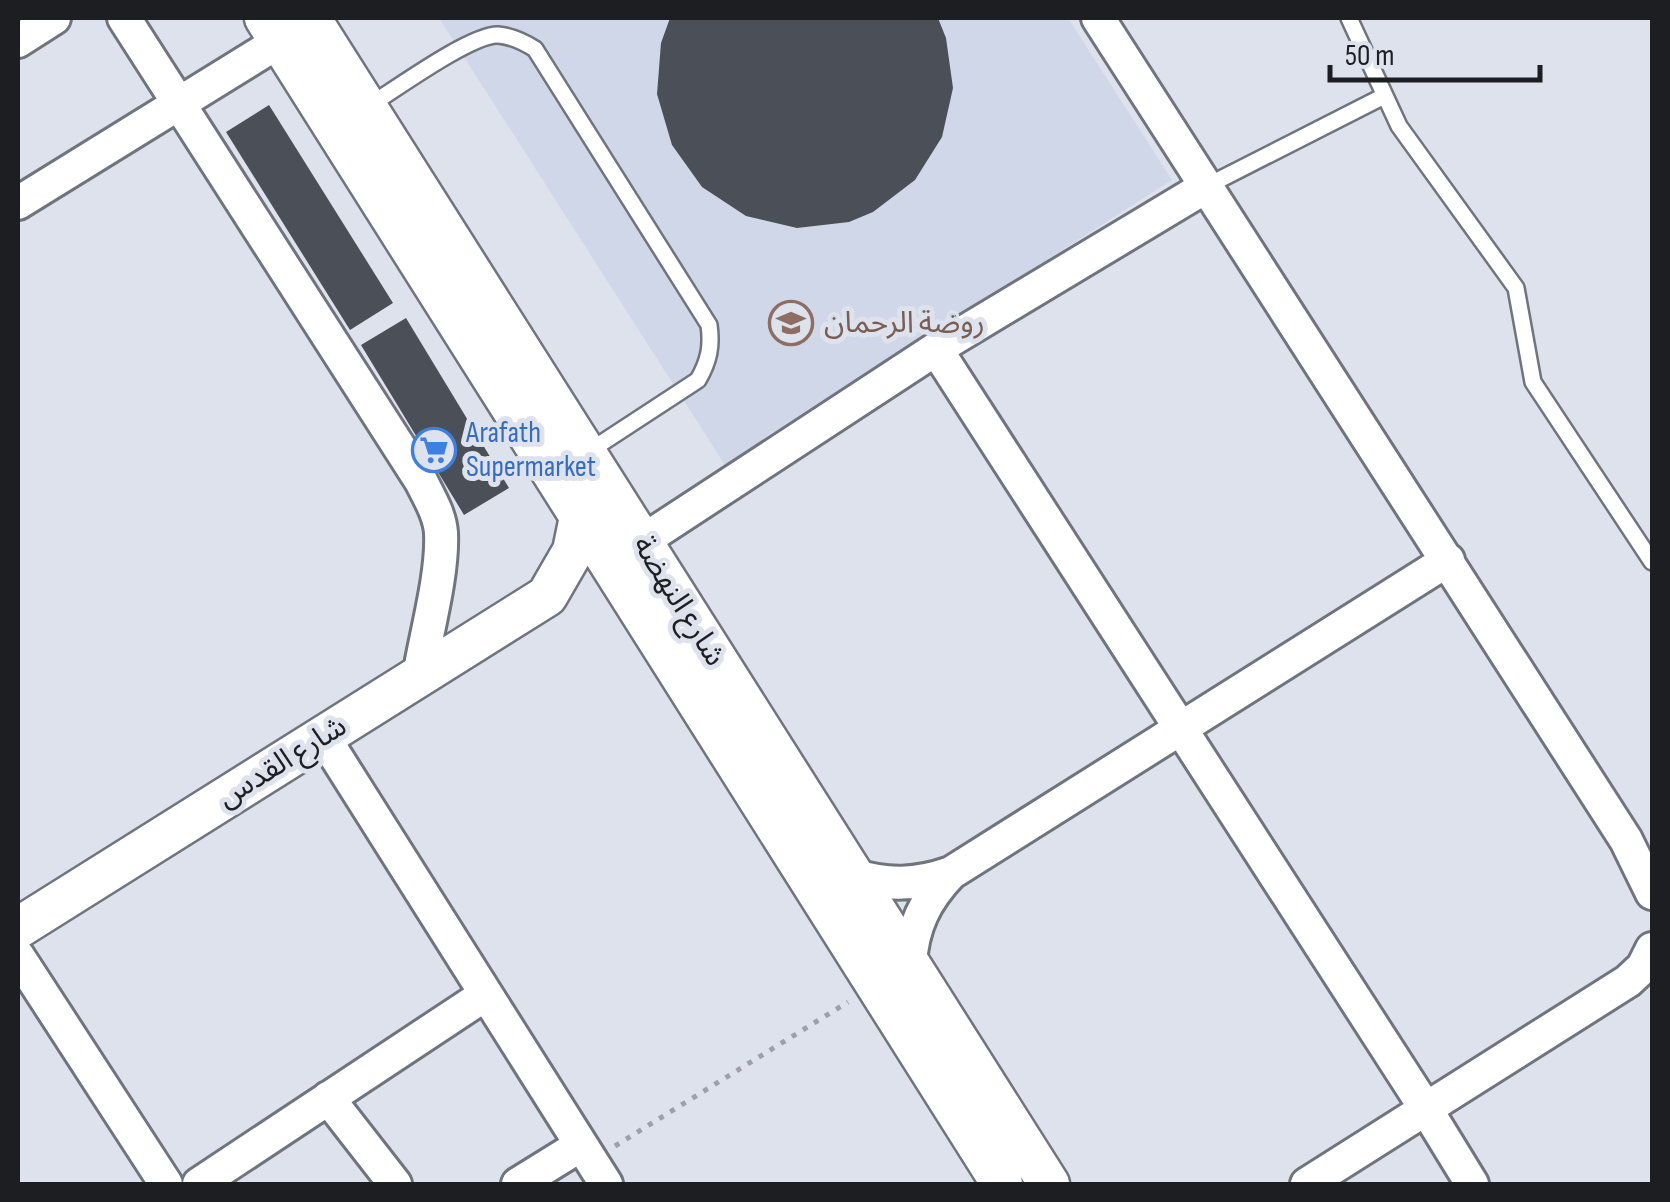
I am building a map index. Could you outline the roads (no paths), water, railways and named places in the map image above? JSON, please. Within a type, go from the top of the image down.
[{"type":"street","points":[[18,41],[54,18]]},
{"type":"street","points":[[124,18],[434,506],[442,530],[418,676]]},
{"type":"street","points":[[1098,18],[1626,840],[1652,893]]},
{"type":"street","points":[[18,203],[180,104],[296,23]]},
{"type":"street","name":"شارع النهضة","points":[[296,23],[367,107],[1049,1184]]},
{"type":"street","name":"شارع النهضة","points":[[296,23],[580,518],[1002,1184]]},
{"type":"street","points":[[641,542],[936,349],[1207,186]]},
{"type":"street","points":[[936,349],[1472,1184]]},
{"type":"street","points":[[547,596],[566,567],[580,518]]},
{"type":"street","points":[[853,876],[892,884],[932,880],[951,873],[1448,560]]},
{"type":"street","points":[[547,596],[590,591],[633,601]]},
{"type":"street","name":"شارع القدس","points":[[18,928],[547,596]]},
{"type":"street","points":[[323,736],[593,1163],[518,1184]]},
{"type":"street","points":[[910,964],[917,924],[936,888],[951,873]]},
{"type":"street","points":[[1307,1184],[1628,981],[1644,967],[1652,949]]},
{"type":"street","points":[[18,956],[166,1184]]},
{"type":"street","points":[[199,1184],[486,994]]},
{"type":"street","points":[[328,1098],[395,1184]]},
{"type":"lane","points":[[1349,18],[1399,126],[1516,288],[1533,382],[1652,562]]},
{"type":"lane","points":[[367,107],[476,42],[496,35],[521,40],[535,49],[668,260],[708,324],[708,361],[698,380],[585,453]]},
{"type":"lane","points":[[1207,186],[1384,96]]},
{"type":"place","name":"روضة الرحمان","points":[[791,323]]},
{"type":"place","name":"Arafath Supermarket","points":[[434,450]]}]
